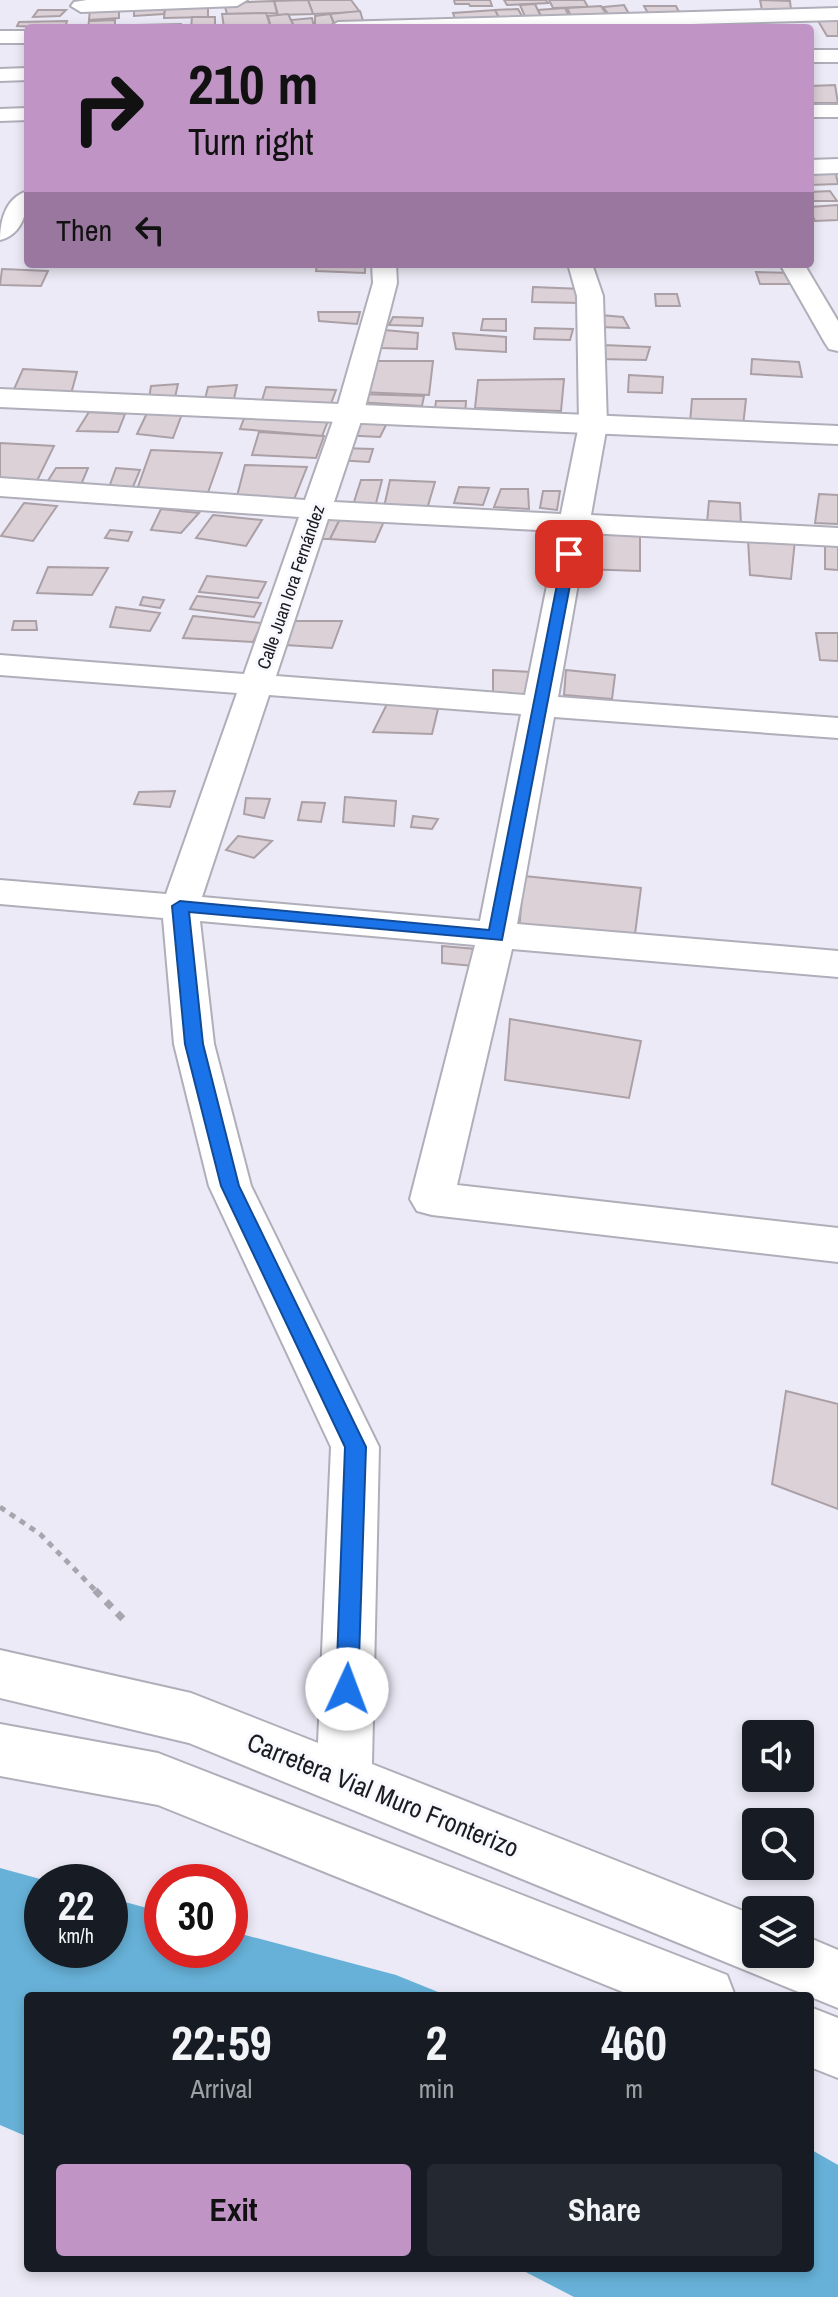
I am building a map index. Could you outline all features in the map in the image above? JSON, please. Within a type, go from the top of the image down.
[{"type":"main road","points":[[0,398],[838,435]]},
{"type":"street","points":[[75,24],[82,3],[218,5],[237,0]]},
{"type":"street","points":[[630,0],[646,23]]},
{"type":"street","points":[[376,22],[646,23],[838,14]]},
{"type":"street","points":[[0,37],[24,37]]},
{"type":"street","points":[[814,56],[838,56]]},
{"type":"street","points":[[0,75],[24,74]]},
{"type":"street","points":[[814,111],[838,111]]},
{"type":"street","points":[[0,115],[24,114]]},
{"type":"street","points":[[814,167],[838,166]]},
{"type":"street","points":[[5,245],[24,206]]},
{"type":"street","name":"Calle Juan lora Fernández","points":[[180,906],[349,415],[385,283],[384,268]]},
{"type":"street","points":[[581,268],[590,296],[593,425],[496,936],[432,1199],[838,1245]]},
{"type":"street","points":[[794,268],[838,343]]},
{"type":"street","points":[[0,487],[317,510],[838,537]]},
{"type":"street","points":[[0,665],[838,728]]},
{"type":"street","points":[[0,892],[838,964]]},
{"type":"street","points":[[180,906],[194,1044],[230,1186],[355,1447],[344,1779]]},
{"type":"street","name":"Carretera Vial Muro Fronterizo","points":[[0,1674],[191,1718],[742,1939]]},
{"type":"street","points":[[0,1750],[158,1779],[696,1992]]},
{"type":"street","points":[[811,1968],[838,1979]]},
{"type":"street","points":[[814,2039],[838,2048]]},
{"type":"path","points":[[0,1507],[40,1534],[126,1622]]},
{"type":"water","points":[[0,1868],[24,1875],[24,1968],[128,1968],[128,1903],[144,1907],[144,1968],[248,1968],[248,1936],[396,1975],[438,1992],[24,1992],[24,2135],[0,2125]]},
{"type":"water","points":[[814,2151],[838,2165],[838,2297],[574,2297],[526,2272],[814,2272]]},
{"type":"building","points":[[308,0],[351,0],[360,12],[313,14]]},
{"type":"building","points":[[308,0],[313,14],[278,15],[274,1]]},
{"type":"building","points":[[454,0],[490,0],[492,6],[455,4]]},
{"type":"building","points":[[504,0],[546,0],[548,3],[507,5]]},
{"type":"building","points":[[549,0],[584,0],[588,7],[553,8]]},
{"type":"building","points":[[760,0],[790,1],[791,10],[762,10]]},
{"type":"building","points":[[274,1],[277,13],[227,14],[224,3]]},
{"type":"building","points":[[208,4],[208,17],[164,18],[165,6]]},
{"type":"building","points":[[535,4],[542,19],[526,19],[520,5]]},
{"type":"building","points":[[624,5],[629,14],[610,16],[603,7]]},
{"type":"building","points":[[601,6],[608,17],[572,18],[567,8]]},
{"type":"building","points":[[644,6],[676,6],[680,14],[649,15]]},
{"type":"building","points":[[134,7],[165,8],[164,14],[134,16]]},
{"type":"building","points":[[119,8],[119,18],[89,20],[90,9]]},
{"type":"building","points":[[565,8],[570,18],[542,18],[538,10]]},
{"type":"building","points":[[518,9],[523,18],[500,20],[495,10]]},
{"type":"building","points":[[38,10],[66,10],[60,16],[33,17]]},
{"type":"building","points":[[495,10],[500,20],[456,22],[453,13]]},
{"type":"building","points":[[360,11],[364,24],[334,24],[330,14]]},
{"type":"building","points":[[266,13],[270,24],[223,24],[222,14]]},
{"type":"building","points":[[288,14],[293,24],[270,24],[268,16]]},
{"type":"building","points":[[330,14],[334,24],[315,24],[315,16]]},
{"type":"building","points":[[192,17],[215,17],[215,24],[191,24]]},
{"type":"building","points":[[312,18],[313,24],[293,24],[291,20]]},
{"type":"building","points":[[817,19],[838,19],[838,36],[827,36]]},
{"type":"building","points":[[115,20],[115,24],[89,24],[89,21]]},
{"type":"building","points":[[67,21],[66,24],[17,26],[19,22]]},
{"type":"building","points":[[835,85],[838,103],[814,103],[814,86]]},
{"type":"building","points":[[814,173],[836,174],[838,184],[814,185]]},
{"type":"building","points":[[830,191],[837,201],[814,201],[814,192]]},
{"type":"building","points":[[838,205],[838,220],[815,221],[814,207]]},
{"type":"building","points":[[316,268],[365,268],[365,273],[316,271]]},
{"type":"building","points":[[2,269],[48,271],[41,286],[0,285]]},
{"type":"building","points":[[756,272],[798,273],[800,284],[760,284]]},
{"type":"building","points":[[533,287],[583,289],[582,303],[532,302]]},
{"type":"building","points":[[655,294],[677,294],[680,306],[656,306]]},
{"type":"building","points":[[318,312],[360,312],[357,324],[319,321]]},
{"type":"building","points":[[600,315],[623,317],[629,328],[599,327]]},
{"type":"building","points":[[393,317],[423,318],[422,326],[389,325]]},
{"type":"building","points":[[483,319],[506,319],[506,331],[481,330]]},
{"type":"building","points":[[535,328],[573,329],[570,340],[534,339]]},
{"type":"building","points":[[384,330],[418,333],[417,349],[381,348]]},
{"type":"building","points":[[453,333],[506,337],[506,352],[456,349]]},
{"type":"building","points":[[603,345],[650,347],[646,360],[599,359]]},
{"type":"building","points":[[752,359],[799,362],[802,377],[751,374]]},
{"type":"building","points":[[371,361],[433,361],[429,395],[360,392]]},
{"type":"building","points":[[23,369],[77,372],[69,401],[10,398]]},
{"type":"building","points":[[629,375],[663,377],[662,393],[628,392]]},
{"type":"building","points":[[564,379],[561,411],[475,408],[478,380]]},
{"type":"building","points":[[178,384],[173,406],[148,405],[151,386]]},
{"type":"building","points":[[237,385],[232,408],[203,407],[208,387]]},
{"type":"building","points":[[266,387],[336,390],[329,409],[260,407]]},
{"type":"building","points":[[359,394],[424,396],[422,406],[356,402]]},
{"type":"building","points":[[692,399],[746,399],[743,426],[690,423]]},
{"type":"building","points":[[436,401],[466,401],[465,418],[434,417]]},
{"type":"building","points":[[89,412],[125,414],[118,432],[77,431]]},
{"type":"building","points":[[147,413],[182,414],[173,438],[137,434]]},
{"type":"building","points":[[246,413],[330,416],[322,436],[240,429]]},
{"type":"building","points":[[347,421],[387,423],[380,437],[342,435]]},
{"type":"building","points":[[259,432],[324,436],[316,458],[252,455]]},
{"type":"building","points":[[0,443],[54,446],[33,489],[0,488]]},
{"type":"building","points":[[341,448],[373,449],[369,462],[336,460]]},
{"type":"building","points":[[151,450],[222,453],[206,498],[135,495]]},
{"type":"building","points":[[245,465],[307,467],[293,502],[236,500]]},
{"type":"building","points":[[56,468],[88,468],[78,492],[42,490]]},
{"type":"building","points":[[116,468],[140,470],[130,494],[107,493]]},
{"type":"building","points":[[361,480],[382,480],[375,507],[353,505]]},
{"type":"building","points":[[390,480],[435,482],[427,509],[384,507]]},
{"type":"building","points":[[459,487],[489,488],[483,505],[454,503]]},
{"type":"building","points":[[501,489],[528,489],[529,509],[494,507]]},
{"type":"building","points":[[543,491],[560,491],[557,510],[540,508]]},
{"type":"building","points":[[819,494],[838,495],[838,524],[815,523]]},
{"type":"building","points":[[709,501],[740,503],[741,525],[707,523]]},
{"type":"building","points":[[24,503],[57,506],[33,541],[1,536]]},
{"type":"building","points":[[161,509],[199,513],[181,533],[151,530]]},
{"type":"building","points":[[213,515],[262,520],[246,546],[196,538]]},
{"type":"building","points":[[317,515],[341,517],[330,539],[310,539]]},
{"type":"building","points":[[341,517],[385,519],[375,542],[330,539]]},
{"type":"building","points":[[110,530],[132,532],[128,541],[105,538]]},
{"type":"building","points":[[579,534],[640,534],[640,571],[581,569]]},
{"type":"building","points":[[748,539],[795,540],[791,579],[750,575]]},
{"type":"building","points":[[825,542],[838,542],[838,570],[825,569]]},
{"type":"building","points":[[48,567],[108,568],[92,595],[37,593]]},
{"type":"building","points":[[207,576],[266,582],[258,598],[199,592]]},
{"type":"building","points":[[197,596],[261,603],[254,617],[190,609]]},
{"type":"building","points":[[143,597],[164,600],[160,608],[140,605]]},
{"type":"building","points":[[116,607],[160,613],[150,631],[110,627]]},
{"type":"building","points":[[193,616],[262,623],[253,642],[183,638]]},
{"type":"building","points":[[14,621],[36,621],[37,630],[12,630]]},
{"type":"building","points":[[278,621],[342,621],[332,648],[270,644]]},
{"type":"building","points":[[816,633],[838,633],[838,661],[820,660]]},
{"type":"building","points":[[493,670],[532,672],[528,696],[493,694]]},
{"type":"building","points":[[566,670],[615,675],[612,699],[564,695]]},
{"type":"building","points":[[388,702],[438,709],[432,734],[373,732]]},
{"type":"building","points":[[175,791],[170,807],[134,804],[139,792]]},
{"type":"building","points":[[345,797],[396,801],[394,826],[343,822]]},
{"type":"building","points":[[246,798],[270,799],[264,818],[244,814]]},
{"type":"building","points":[[302,802],[325,803],[321,822],[298,820]]},
{"type":"building","points":[[413,816],[438,819],[432,829],[411,827]]},
{"type":"building","points":[[238,836],[272,841],[254,858],[226,850]]},
{"type":"building","points":[[524,876],[641,888],[634,942],[519,930]]},
{"type":"building","points":[[442,946],[476,949],[473,966],[442,963]]},
{"type":"building","points":[[510,1019],[641,1041],[629,1098],[505,1080]]},
{"type":"building","points":[[786,1391],[838,1404],[838,1509],[772,1484]]},
{"type":"route","points":[[347,1689],[355,1447],[230,1186],[194,1044],[180,906],[496,936],[569,554]]}]
